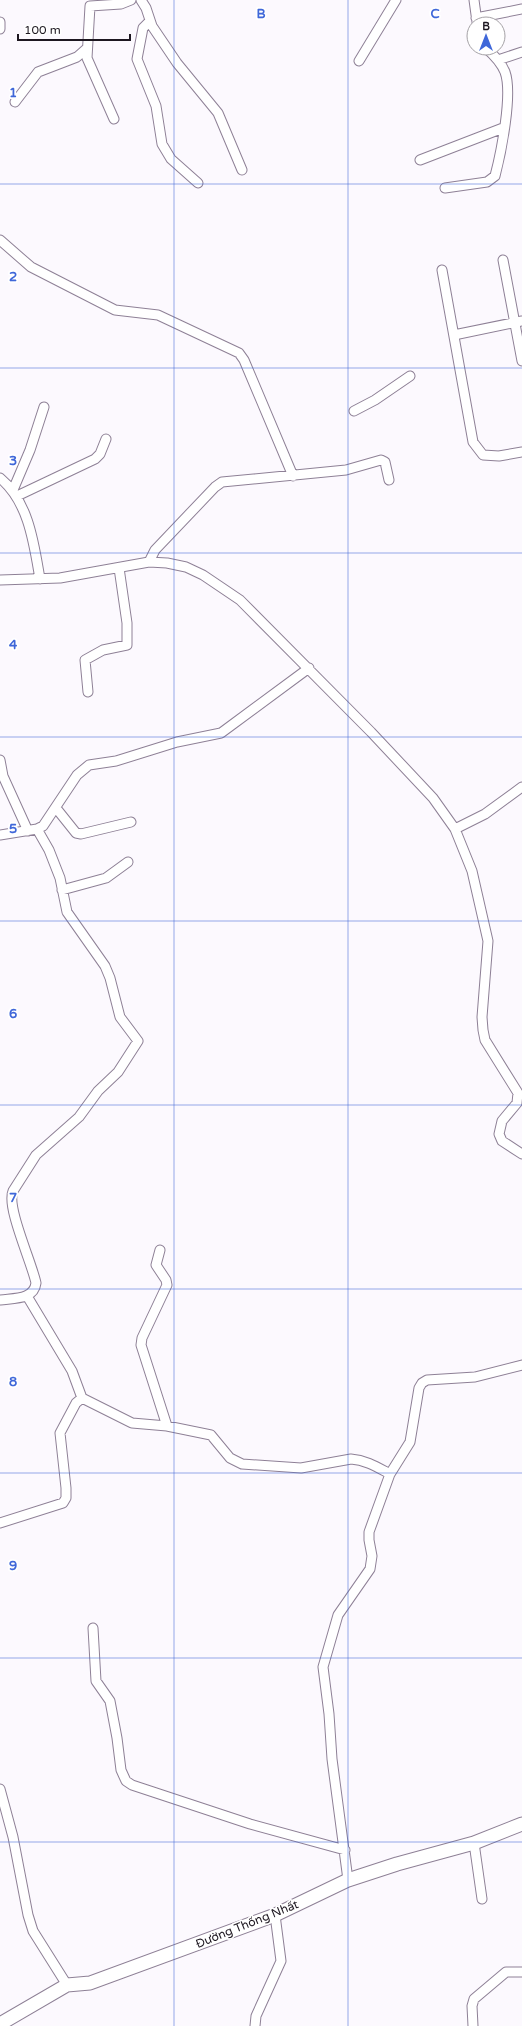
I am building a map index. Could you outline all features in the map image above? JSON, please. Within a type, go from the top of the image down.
[{"type":"street","points":[[114,119],[88,65],[86,48],[90,6],[121,4],[131,0]]},
{"type":"street","points":[[141,0],[146,8],[150,21],[177,64],[218,112],[242,170]]},
{"type":"street","points":[[359,61],[396,0]]},
{"type":"street","points":[[474,0],[476,16]]},
{"type":"street","points":[[495,16],[522,9]]},
{"type":"street","points":[[150,21],[143,28],[137,59],[156,106],[162,144],[171,159],[198,182]]},
{"type":"street","points":[[0,22],[0,29]]},
{"type":"street","points":[[15,102],[38,72],[77,57],[86,48]]},
{"type":"street","points":[[498,60],[522,52]]},
{"type":"street","points":[[445,188],[487,182],[492,180],[496,172],[508,97],[508,83],[505,71],[494,56]]},
{"type":"street","points":[[420,160],[503,128]]},
{"type":"street","points":[[0,240],[36,270],[115,310],[158,315],[239,353],[244,360],[293,476]]},
{"type":"street","points":[[503,260],[518,322],[522,360]]},
{"type":"street","points":[[442,270],[473,442],[483,455],[498,456],[522,452]]},
{"type":"street","points":[[454,335],[518,322]]},
{"type":"street","points":[[354,412],[375,400],[410,376]]},
{"type":"street","points":[[15,493],[44,406]]},
{"type":"street","points":[[15,493],[95,459],[100,454],[106,439]]},
{"type":"street","points":[[149,562],[154,550],[215,487],[222,482],[346,470],[381,460],[387,465],[389,480]]},
{"type":"street","points":[[0,478],[15,493],[31,532],[40,579]]},
{"type":"street","points":[[0,580],[60,578],[149,562],[167,563],[186,567],[223,587],[240,600],[309,668],[433,798],[455,829],[472,871],[488,941],[482,1017],[483,1030],[486,1040],[518,1093],[517,1104],[502,1121],[499,1134],[502,1141],[522,1154]]},
{"type":"street","points":[[88,692],[86,660],[109,648],[127,645],[127,623],[119,568]]},
{"type":"street","points":[[0,835],[32,830],[48,821],[77,775],[89,765],[116,761],[177,742],[221,733],[309,668]]},
{"type":"street","points":[[0,760],[3,776],[32,830],[49,850],[60,878],[67,912],[105,966],[110,978],[120,1017],[138,1041],[118,1072],[98,1090],[79,1117],[36,1155],[12,1194],[16,1221],[36,1283],[33,1292],[27,1296],[0,1300]]},
{"type":"street","points":[[455,829],[485,814],[522,787]]},
{"type":"street","points":[[56,808],[76,833],[81,834],[131,822]]},
{"type":"street","points":[[62,890],[106,878],[128,862]]},
{"type":"street","points":[[160,1250],[156,1265],[166,1280],[166,1285],[142,1338],[141,1345],[167,1426]]},
{"type":"street","points":[[27,1296],[72,1371],[82,1398],[132,1423],[167,1426],[211,1435],[230,1458],[242,1464],[301,1468],[351,1459],[367,1462],[390,1474]]},
{"type":"street","points":[[348,1880],[332,1759],[329,1714],[323,1667],[338,1615],[372,1563],[369,1532],[390,1474],[410,1442],[419,1388],[422,1382],[427,1380],[487,1376],[522,1365]]},
{"type":"street","points":[[0,1524],[63,1503],[66,1498],[66,1488],[60,1433],[76,1403],[82,1398]]},
{"type":"street","points":[[93,1628],[96,1681],[110,1700],[121,1770],[126,1781],[132,1785],[250,1824],[345,1850]]},
{"type":"street","points":[[0,1789],[13,1838],[28,1915],[33,1931],[67,1985]]},
{"type":"street","name":"Đường Thống Nhất","points":[[0,2024],[67,1985],[90,1983],[276,1915],[348,1880],[397,1864],[474,1843],[522,1824]]},
{"type":"street","points":[[474,1843],[482,1899]]},
{"type":"street","points":[[255,2026],[256,2016],[281,1961],[276,1915]]},
{"type":"street","points":[[472,2026],[472,2006],[474,1999],[506,1972],[522,1972]]}]
